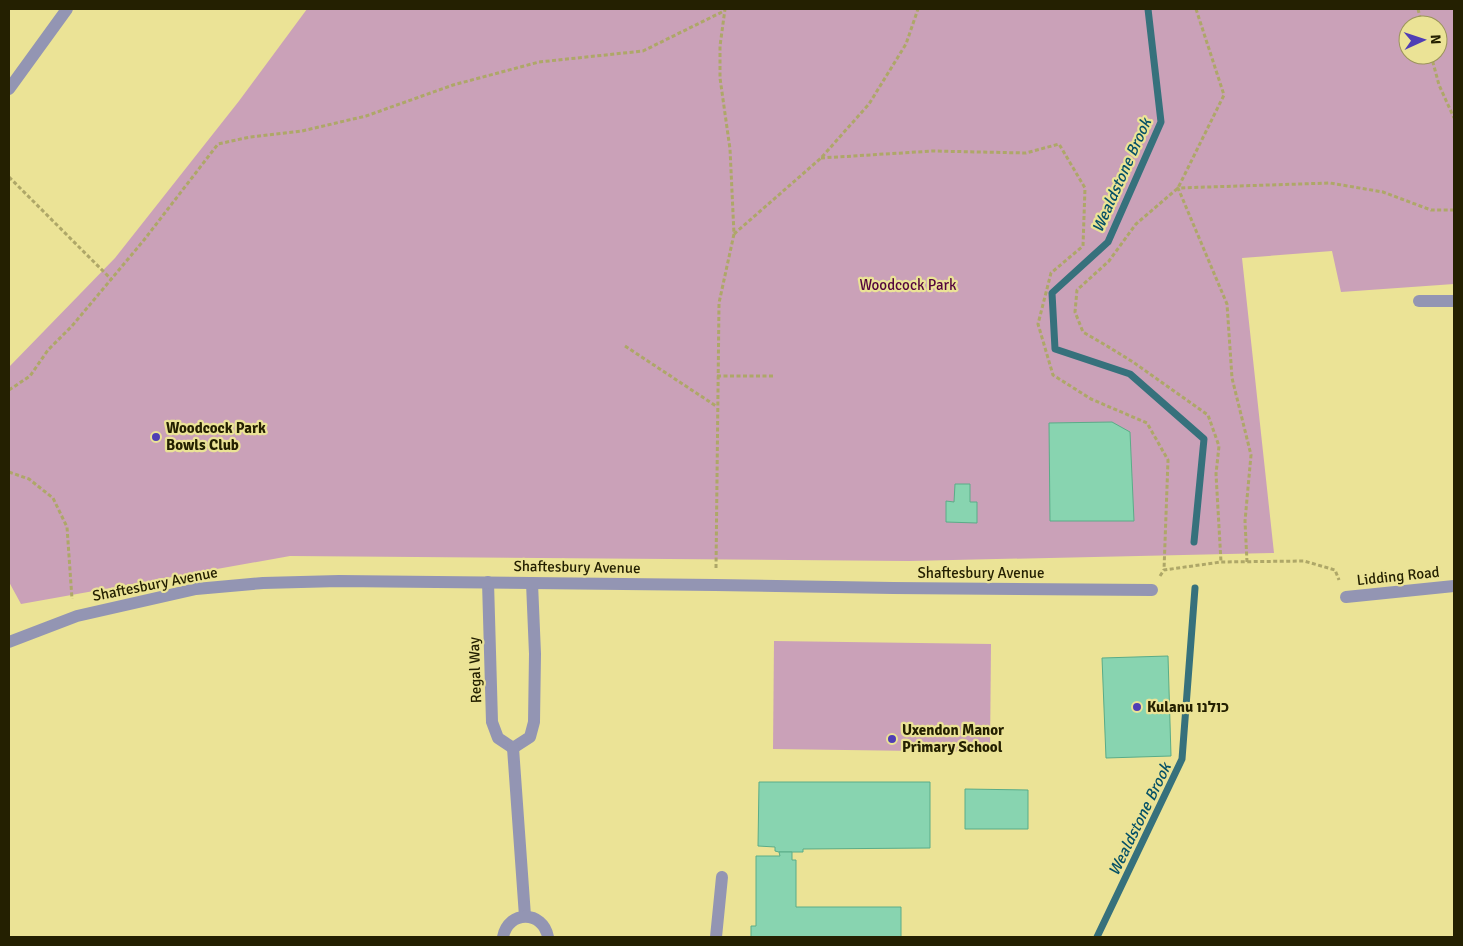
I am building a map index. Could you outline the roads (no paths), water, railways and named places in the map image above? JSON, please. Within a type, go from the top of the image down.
[{"type":"street","points":[[9,89],[67,9]]},
{"type":"street","points":[[1419,301],[1454,301]]},
{"type":"street","name":"Shaftesbury Avenue","points":[[9,642],[77,616],[196,589],[263,583],[339,581],[488,582],[1152,590]]},
{"type":"street","name":"Regal Way","points":[[488,582],[492,722],[498,738],[513,748]]},
{"type":"street","points":[[525,916],[513,748],[530,737],[534,722],[535,654],[532,583]]},
{"type":"street","name":"Lidding Road","points":[[1346,597],[1454,586]]},
{"type":"street","points":[[716,937],[722,877]]},
{"type":"street","points":[[503,937],[511,921],[525,916],[535,918],[541,923],[545,927],[548,937]]},
{"type":"waterway","name":"Wealdstone Brook","points":[[1148,9],[1161,122],[1108,242],[1052,293],[1055,349],[1130,374],[1204,439],[1194,542]]},
{"type":"waterway","name":"Wealdstone Brook","points":[[1097,937],[1182,759],[1195,588]]},
{"type":"place","name":"Woodcock Park Bowls Club","points":[[156,437]]},
{"type":"place","name":"Kulanu כולנו","points":[[1137,707]]},
{"type":"place","name":"Uxendon Manor Primary School","points":[[892,739]]},
{"type":"park label","name":"Woodcock Park","points":[[908,285]]}]
